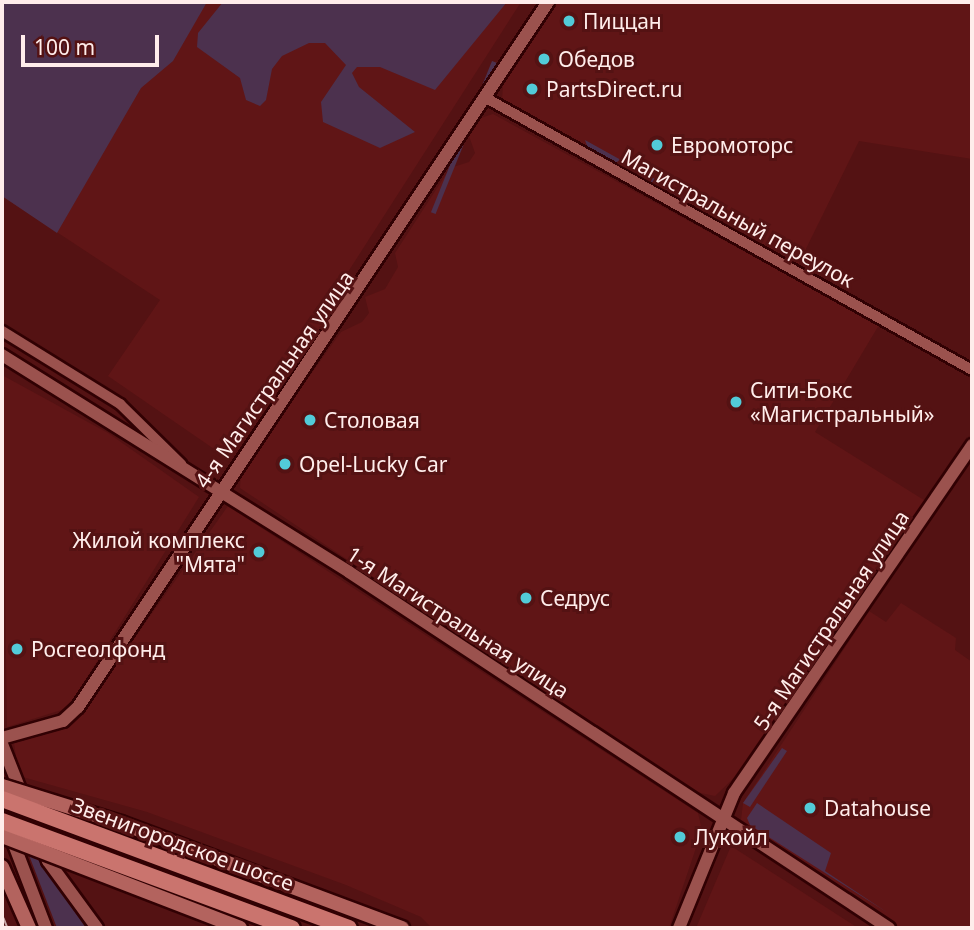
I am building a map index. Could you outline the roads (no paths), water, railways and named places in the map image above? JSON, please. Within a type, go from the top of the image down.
[{"type":"main road","points":[[2,786],[121,823],[395,926]]},
{"type":"main road","name":"Звенигородское шоссе","points":[[2,799],[349,928]]},
{"type":"main road","name":"Звенигородское шоссе","points":[[2,821],[292,928]]},
{"type":"main road","points":[[2,836],[240,928]]},
{"type":"main road","points":[[2,867],[29,928]]},
{"type":"street","name":"4-я Магистральная улица","points":[[2,738],[73,713],[548,2]]},
{"type":"street","name":"Магистральный переулок","points":[[486,98],[972,370]]},
{"type":"street","points":[[2,331],[120,404],[188,472]]},
{"type":"street","name":"1-я Магистральная улица","points":[[2,355],[219,492],[889,928]]},
{"type":"street","name":"5-я Магистральная улица","points":[[679,928],[722,817],[972,445]]},
{"type":"street","points":[[2,744],[48,861],[97,928]]},
{"type":"street","points":[[2,813],[46,928]]},
{"type":"railway","points":[[2,918],[6,928]]},
{"type":"place","name":"Пиццан","points":[[569,21]]},
{"type":"place","name":"Обедов","points":[[544,59]]},
{"type":"place","name":"PartsDirect.ru","points":[[532,89]]},
{"type":"place","name":"Евромоторс","points":[[657,145]]},
{"type":"place","name":"Сити-Бокс «Магистральный»","points":[[736,402]]},
{"type":"place","name":"Столовая","points":[[310,420]]},
{"type":"place","name":"Opel-Lucky Car","points":[[285,464]]},
{"type":"place","name":"Жилой комплекс \"Мята\"","points":[[259,552]]},
{"type":"place","name":"Седрус","points":[[526,598]]},
{"type":"place","name":"Росгеолфонд","points":[[17,649]]},
{"type":"place","name":"Datahouse","points":[[810,808]]},
{"type":"place","name":"Лукойл","points":[[680,837]]}]
